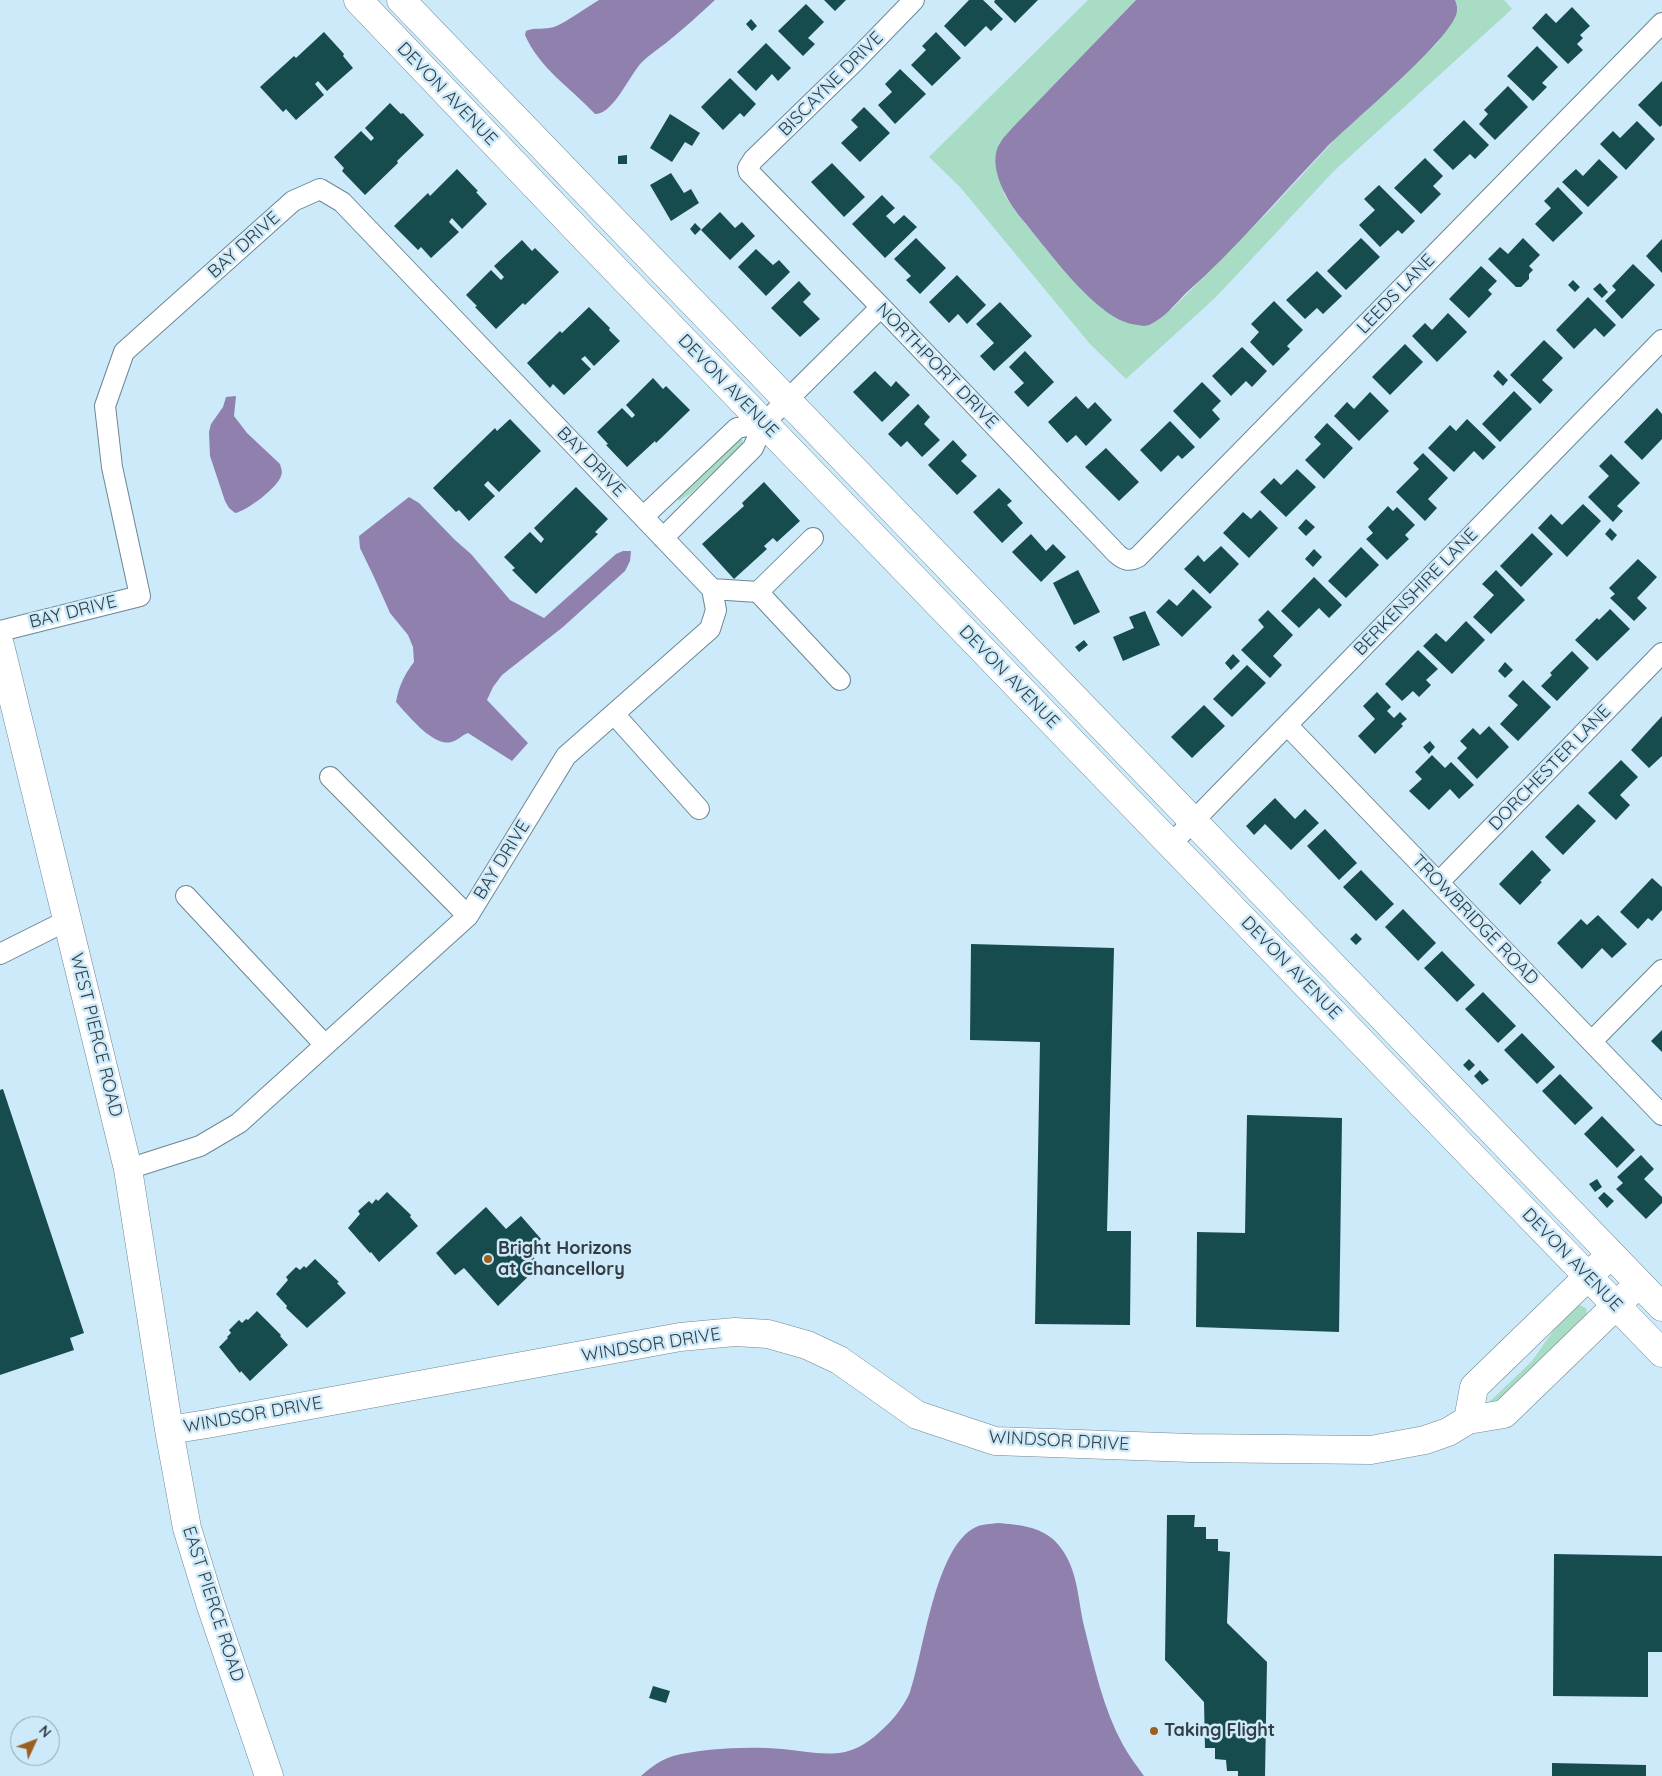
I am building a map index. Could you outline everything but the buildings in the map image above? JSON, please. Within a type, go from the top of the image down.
[{"type":"main road","name":"DEVON AVENUE","points":[[358,0],[1662,1353]]},
{"type":"main road","name":"DEVON AVENUE","points":[[401,0],[1662,1307]]},
{"type":"main road","name":"WEST PIERCE ROAD","points":[[0,645],[128,1169],[169,1430]]},
{"type":"main road","points":[[1468,1420],[1474,1387],[1611,1254]]},
{"type":"main road","name":"WINDSOR DRIVE","points":[[169,1430],[481,1375],[680,1336],[735,1332],[768,1334],[807,1345],[839,1360],[917,1415],[995,1441],[1208,1448],[1371,1450],[1425,1440],[1448,1432],[1468,1420],[1504,1414],[1639,1283]]},
{"type":"main road","name":"EAST PIERCE ROAD","points":[[169,1430],[187,1528],[210,1603],[269,1776]]},
{"type":"street","name":"BISCAYNE DRIVE","points":[[748,168],[753,160],[856,61],[914,0]]},
{"type":"street","name":"LEEDS LANE","points":[[1128,560],[1138,557],[1662,23]]},
{"type":"street","name":"NORTHPORT DRIVE","points":[[748,168],[754,177],[1117,554],[1128,560]]},
{"type":"street","name":"BAY DRIVE","points":[[0,630],[140,596],[112,467],[105,406],[124,352],[293,201],[320,190],[342,202],[712,589],[716,610],[710,629],[566,756],[468,916],[239,1123],[200,1146],[128,1169]]},
{"type":"street","points":[[663,538],[753,448],[764,423],[881,307]]},
{"type":"street","name":"BERKENSHIRE LANE","points":[[1170,844],[1662,340]]},
{"type":"street","points":[[643,517],[737,428],[764,423]]},
{"type":"street","points":[[758,592],[813,538]]},
{"type":"street","points":[[712,589],[758,592],[840,680]]},
{"type":"street","name":"DORCHESTER LANE","points":[[1439,882],[1662,653]]},
{"type":"street","points":[[614,714],[699,809]]},
{"type":"street","name":"TROWBRIDGE ROAD","points":[[1287,725],[1662,1115]]},
{"type":"street","name":"BAY DRIVE","points":[[330,777],[468,916]]},
{"type":"street","points":[[186,896],[325,1045]]},
{"type":"street","points":[[0,954],[68,920]]},
{"type":"street","points":[[1592,1041],[1662,970]]},
{"type":"green space","points":[[1088,0],[1136,0],[1015,125],[999,144],[1004,194],[1015,211],[1042,243],[1171,310],[1268,212],[1339,135],[1438,42],[1458,10],[1455,0],[1504,0],[1512,9],[1334,171],[1216,297],[1126,379],[1090,344],[960,187],[929,157]]},
{"type":"green space","points":[[739,438],[743,440],[742,445],[690,494],[679,501],[678,499],[687,487]]},
{"type":"green space","points":[[1579,1305],[1586,1308],[1587,1314],[1585,1317],[1490,1409],[1486,1405],[1532,1361],[1560,1321]]},
{"type":"shaded area","points":[[599,0],[715,0],[645,59],[615,101],[602,113],[595,114],[538,58],[525,35],[526,31],[529,30],[551,28],[559,25]]},
{"type":"shaded area","points":[[1136,0],[1455,0],[1457,8],[1452,23],[1420,60],[1325,149],[1240,241],[1160,319],[1143,326],[1123,321],[1106,312],[1074,282],[1010,202],[1000,182],[995,162],[996,152],[1005,136]]},
{"type":"shaded area","points":[[236,396],[234,416],[247,433],[280,464],[282,473],[279,481],[268,492],[247,508],[235,513],[225,501],[210,456],[209,432],[211,424],[223,407],[226,397]]},
{"type":"shaded area","points":[[409,497],[419,503],[471,554],[510,600],[544,618],[616,554],[623,551],[631,551],[630,561],[625,571],[563,627],[502,675],[493,687],[487,700],[528,743],[512,761],[468,733],[451,742],[436,740],[413,721],[396,702],[402,681],[414,662],[413,647],[408,635],[390,613],[360,548],[359,536]]},
{"type":"shaded area","points":[[998,1523],[1035,1529],[1049,1536],[1063,1550],[1076,1581],[1095,1671],[1110,1716],[1123,1745],[1144,1776],[641,1776],[656,1764],[685,1753],[727,1748],[756,1748],[837,1753],[852,1750],[869,1740],[895,1716],[910,1692],[933,1602],[950,1555],[962,1538],[976,1527]]},
{"type":"place","name":"Bright Horizons at Chancellory","points":[[488,1259]]},
{"type":"place","name":"Taking Flight","points":[[1154,1731]]}]
